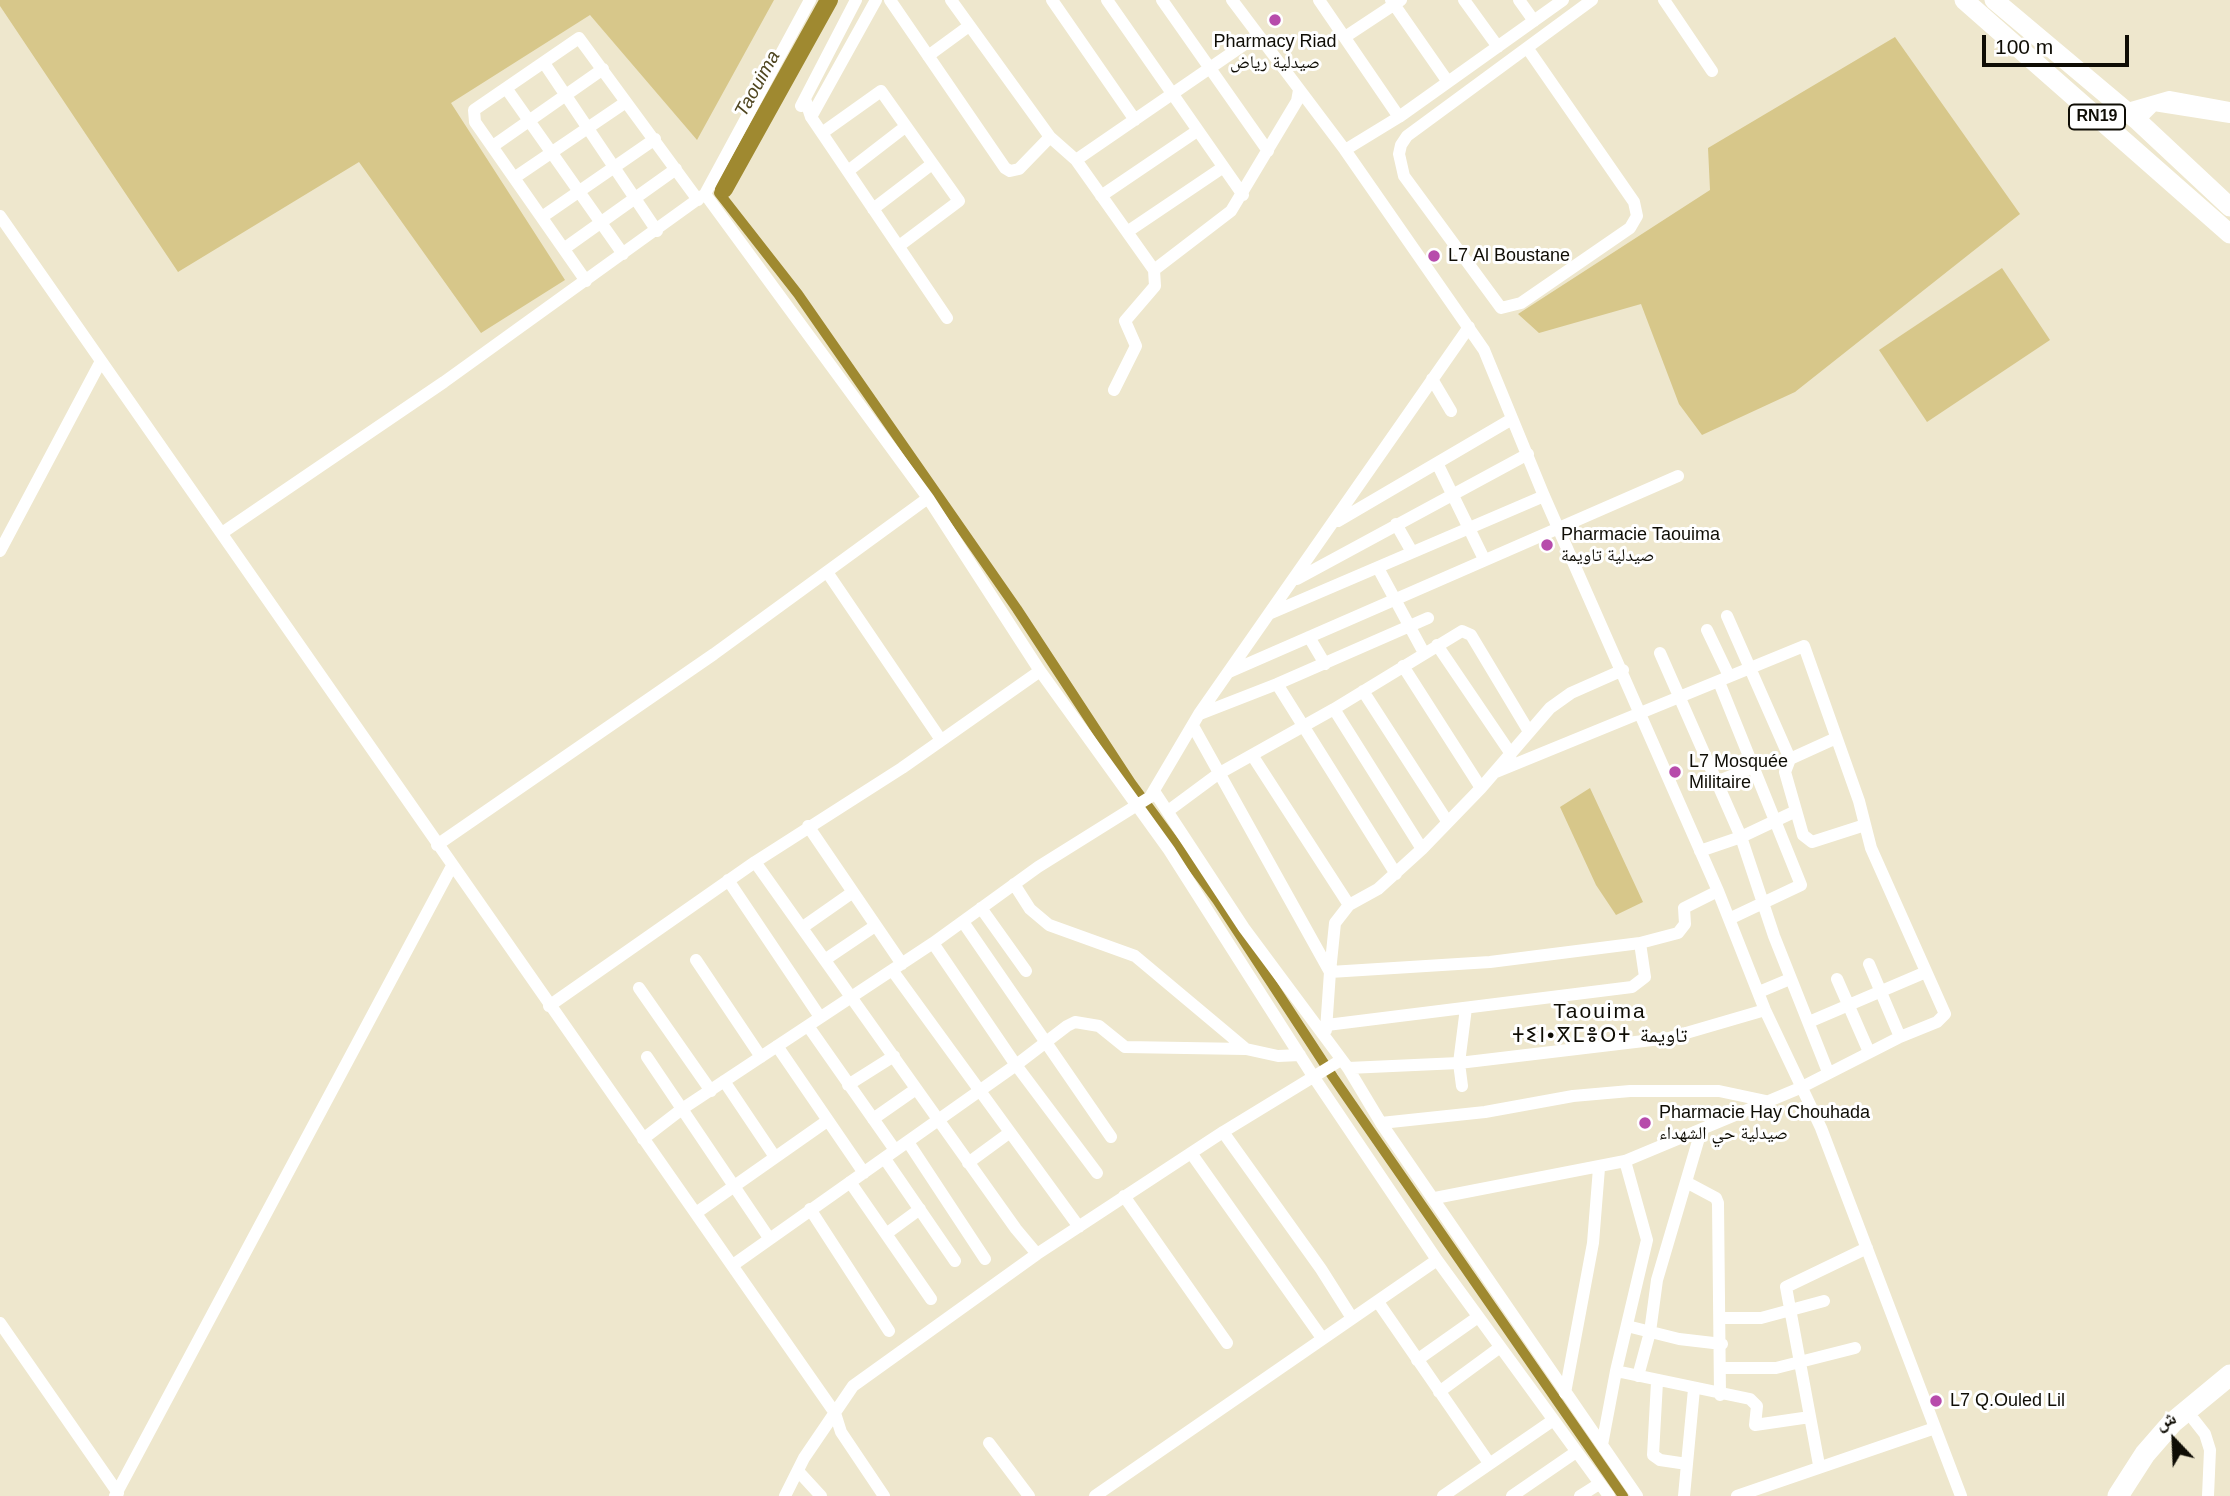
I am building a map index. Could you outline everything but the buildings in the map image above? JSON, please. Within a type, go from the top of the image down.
[{"type":"highway","points":[[2118,1496],[2145,1454],[2172,1423],[2230,1375]]},
{"type":"highway","points":[[2131,1496],[2154,1463],[2194,1420],[2230,1391]]},
{"type":"main road","name":"RN19","points":[[1964,0],[2230,233]]},
{"type":"main road","name":"RN19","points":[[1994,0],[2131,116],[2230,207]]},
{"type":"street","points":[[222,533],[586,282],[702,197],[810,0]]},
{"type":"street","points":[[856,0],[803,103],[947,318]]},
{"type":"street","points":[[811,117],[876,0]]},
{"type":"street","points":[[890,0],[1005,168],[1010,171],[1019,169],[1050,137]]},
{"type":"street","points":[[951,0],[1050,137],[1076,160],[1154,270],[1155,286],[1125,321],[1136,346],[1114,390]]},
{"type":"street","points":[[1052,0],[1135,120]]},
{"type":"street","points":[[1107,0],[1243,195]]},
{"type":"street","points":[[1162,0],[1268,151]]},
{"type":"street","points":[[1232,0],[1345,150],[1469,327],[1497,377],[1511,419],[1718,891],[1765,1010],[1821,1128],[1961,1496]]},
{"type":"street","points":[[1319,0],[1399,117]]},
{"type":"street","points":[[1464,0],[1498,47]]},
{"type":"street","points":[[1519,0],[1534,21]]},
{"type":"street","points":[[1345,150],[1399,117],[1566,0],[1584,4]]},
{"type":"street","points":[[1664,0],[1712,71]]},
{"type":"street","points":[[1345,37],[1395,2],[1448,82]]},
{"type":"street","points":[[1528,49],[1634,202],[1637,216],[1630,228],[1521,303],[1501,308],[1493,301],[1404,176],[1399,154],[1407,136],[1528,49],[1584,4]]},
{"type":"street","points":[[928,56],[969,26]]},
{"type":"street","points":[[1076,160],[1258,35]]},
{"type":"street","points":[[586,282],[473,115],[474,110],[579,37],[676,169],[702,197],[928,498],[1040,671],[1169,849],[1300,1055]]},
{"type":"street","points":[[544,63],[657,231]]},
{"type":"street","points":[[493,146],[603,69]]},
{"type":"street","points":[[506,88],[623,254]]},
{"type":"street","points":[[1154,270],[1220,222],[1243,195],[1300,90]]},
{"type":"street","points":[[822,133],[881,91],[959,201],[899,246]]},
{"type":"street","points":[[2131,116],[2169,97],[2230,108]]},
{"type":"street","points":[[514,178],[626,102]]},
{"type":"street","points":[[2131,116],[2154,105],[2230,117]]},
{"type":"street","points":[[848,171],[905,127]]},
{"type":"street","points":[[1101,196],[1197,131]]},
{"type":"street","points":[[542,216],[655,139]]},
{"type":"street","points":[[873,209],[932,164]]},
{"type":"street","points":[[1128,232],[1222,168]]},
{"type":"street","points":[[565,248],[633,197],[676,169]]},
{"type":"street","points":[[0,216],[549,1006],[733,1265],[835,1413],[841,1432],[884,1496]]},
{"type":"street","points":[[643,1139],[682,1109],[1152,794],[1228,672],[1335,523],[1469,327]]},
{"type":"street","points":[[0,551],[101,361]]},
{"type":"street","points":[[1432,379],[1451,411]]},
{"type":"street","points":[[1335,523],[1511,419]]},
{"type":"street","points":[[1293,581],[1453,492],[1528,454]]},
{"type":"street","points":[[1437,463],[1485,559]]},
{"type":"street","points":[[1228,672],[1678,476]]},
{"type":"street","points":[[1270,614],[1544,496]]},
{"type":"street","points":[[437,845],[827,572],[928,498]]},
{"type":"street","points":[[1396,524],[1412,552]]},
{"type":"street","points":[[1378,568],[1424,653]]},
{"type":"street","points":[[827,572],[941,740]]},
{"type":"street","points":[[1727,616],[1790,759]]},
{"type":"street","points":[[1196,720],[1428,618]]},
{"type":"street","points":[[1707,630],[1754,767],[1801,886],[1729,919]]},
{"type":"street","points":[[1168,811],[1219,774],[1334,709],[1462,631],[1469,632],[1528,730]]},
{"type":"street","points":[[1309,637],[1325,664]]},
{"type":"street","points":[[1437,645],[1511,754]]},
{"type":"street","points":[[1435,1198],[1526,1178],[1599,1168],[1625,1161],[1800,1088],[1900,1037],[1937,1022],[1945,1014],[1871,848],[1804,646],[1496,772]]},
{"type":"street","points":[[1660,653],[1741,837],[1790,979],[1828,1072]]},
{"type":"street","points":[[1403,666],[1481,788]]},
{"type":"street","points":[[1609,1496],[1437,1260],[1332,1068],[1326,1031],[1335,923],[1349,905],[1396,874],[1422,849],[1496,772],[1528,730],[1550,708],[1571,693],[1623,670]]},
{"type":"street","points":[[549,1006],[728,880],[808,826],[902,768],[1040,671]]},
{"type":"street","points":[[1277,684],[1396,874]]},
{"type":"street","points":[[1363,691],[1447,821]]},
{"type":"street","points":[[1334,709],[1422,849]]},
{"type":"street","points":[[1196,720],[1219,774],[1330,972]]},
{"type":"street","points":[[1834,739],[1790,759],[1785,772],[1803,835],[1812,842],[1865,825]]},
{"type":"street","points":[[1252,755],[1349,905]]},
{"type":"street","points":[[1718,781],[1754,767]]},
{"type":"street","points":[[1152,794],[1168,811],[1244,928],[1326,1031]]},
{"type":"street","points":[[1700,851],[1741,837],[1797,811]]},
{"type":"street","points":[[808,826],[875,926],[897,967],[978,1090],[1079,1227]]},
{"type":"street","points":[[755,862],[968,1163],[1037,1254]]},
{"type":"street","points":[[0,1323],[116,1495],[452,866]]},
{"type":"street","points":[[728,880],[820,1017]]},
{"type":"street","points":[[1014,884],[1030,909],[1049,925],[1135,956],[1246,1049]]},
{"type":"street","points":[[1330,972],[1490,962],[1640,943],[1678,933],[1685,924],[1684,908],[1718,891]]},
{"type":"street","points":[[803,927],[853,892]]},
{"type":"street","points":[[981,908],[1026,971]]},
{"type":"street","points":[[963,922],[1111,1137]]},
{"type":"street","points":[[826,960],[875,926]]},
{"type":"street","points":[[933,943],[1016,1065],[1097,1173]]},
{"type":"street","points":[[1326,1031],[1466,1008],[1632,987],[1645,977],[1640,943]]},
{"type":"street","points":[[696,960],[761,1057]]},
{"type":"street","points":[[1869,964],[1900,1037]]},
{"type":"street","points":[[1809,1022],[1926,972]]},
{"type":"street","points":[[1759,992],[1790,979]]},
{"type":"street","points":[[1838,979],[1869,1052]]},
{"type":"street","points":[[639,988],[711,1091]]},
{"type":"street","points":[[1462,1086],[1459,1063],[1466,1008]]},
{"type":"street","points":[[733,1265],[1075,1022],[1099,1026],[1125,1047],[1246,1049],[1279,1056],[1300,1055],[1332,1068],[1459,1063],[1669,1038],[1765,1010]]},
{"type":"street","points":[[808,1026],[873,1119],[920,1209],[955,1261]]},
{"type":"street","points":[[777,1046],[864,1173]]},
{"type":"street","points":[[848,1085],[894,1056]]},
{"type":"street","points":[[648,1057],[769,1238]]},
{"type":"street","points":[[1332,1068],[1381,1123],[1435,1198],[1637,1496]]},
{"type":"street","points":[[785,1496],[853,1386],[1037,1254],[1124,1196],[1223,1132],[1332,1068]]},
{"type":"street","points":[[724,1081],[775,1157]]},
{"type":"street","points":[[873,1119],[916,1089]]},
{"type":"street","points":[[1381,1123],[1485,1112],[1573,1096],[1630,1091],[1719,1091],[1766,1101]]},
{"type":"street","points":[[696,1213],[827,1121]]},
{"type":"street","points":[[1638,1376],[1650,1332],[1652,1306],[1701,1131]]},
{"type":"street","points":[[1223,1132],[1321,1269],[1352,1318]]},
{"type":"street","points":[[968,1163],[1009,1133]]},
{"type":"street","points":[[908,1142],[985,1259]]},
{"type":"street","points":[[1191,1153],[1322,1338]]},
{"type":"street","points":[[1602,1446],[1616,1371],[1647,1240],[1625,1161]]},
{"type":"street","points":[[1565,1393],[1593,1243],[1599,1168]]},
{"type":"street","points":[[850,1182],[931,1299]]},
{"type":"street","points":[[1686,1182],[1716,1198],[1718,1203],[1722,1344],[1720,1395]]},
{"type":"street","points":[[1124,1196],[1227,1343]]},
{"type":"street","points":[[810,1209],[889,1331]]},
{"type":"street","points":[[886,1234],[920,1209]]},
{"type":"street","points":[[1819,1465],[1789,1312],[1787,1284],[1867,1248]]},
{"type":"street","points":[[1095,1496],[1437,1260]]},
{"type":"street","points":[[1633,1299],[1652,1306]]},
{"type":"street","points":[[1721,1318],[1761,1318],[1824,1301]]},
{"type":"street","points":[[1378,1302],[1489,1463]]},
{"type":"street","points":[[1417,1360],[1478,1317]]},
{"type":"street","points":[[1627,1326],[1679,1339],[1722,1344]]},
{"type":"street","points":[[1439,1392],[1499,1348]]},
{"type":"street","points":[[1721,1368],[1759,1370],[1801,1363],[1855,1348]]},
{"type":"street","points":[[1616,1371],[1657,1382],[1755,1401],[1755,1425],[1810,1417]]},
{"type":"street","points":[[1657,1382],[1653,1455],[1660,1460],[1687,1464]]},
{"type":"street","points":[[1684,1496],[1694,1389]]},
{"type":"street","points":[[2194,1420],[2205,1434],[2210,1450],[2207,1496]]},
{"type":"street","points":[[1443,1496],[1552,1421]]},
{"type":"street","points":[[1737,1496],[1819,1465],[1936,1428]]},
{"type":"street","points":[[989,1443],[1029,1496]]},
{"type":"street","points":[[1512,1496],[1576,1452]]},
{"type":"street","points":[[798,1471],[821,1496]]},
{"type":"street","points":[[1580,1496],[1599,1484]]},
{"type":"shaded area","points":[[0,0],[774,0],[697,140],[590,15],[451,103],[565,280],[481,333],[359,162],[178,272],[0,6]]},
{"type":"shaded area","points":[[1895,37],[2020,214],[1795,392],[1702,435],[1679,404],[1641,304],[1539,333],[1518,314],[1710,190],[1708,148]]},
{"type":"shaded area","points":[[2002,268],[2050,340],[1927,422],[1879,350]]},
{"type":"shaded area","points":[[1590,788],[1643,902],[1616,915],[1596,885],[1560,807]]},
{"type":"waterway","name":"Taouima","points":[[724,189],[829,0]]},
{"type":"waterway","points":[[724,189],[719,193],[798,294],[1017,609],[1131,783],[1217,900],[1333,1077],[1623,1496]]},
{"type":"place","name":"Pharmacy Riad صيدلية رياض","points":[[1275,20]]},
{"type":"place","name":"L7 Al Boustane","points":[[1434,256]]},
{"type":"place","name":"Pharmacie Taouima صيدلية تاويمة","points":[[1547,545]]},
{"type":"place","name":"L7 Mosquée Militaire","points":[[1675,772]]},
{"type":"place","name":"Pharmacie Hay Chouhada صيدلية حي الشهداء","points":[[1645,1123]]},
{"type":"place","name":"L7 Q.Ouled Lil","points":[[1936,1401]]},
{"type":"district","name":"Taouima ⵜⵉⵏ•ⴳⵎⴻⵔⵜ تاويمة","points":[[1600,1024]]}]
